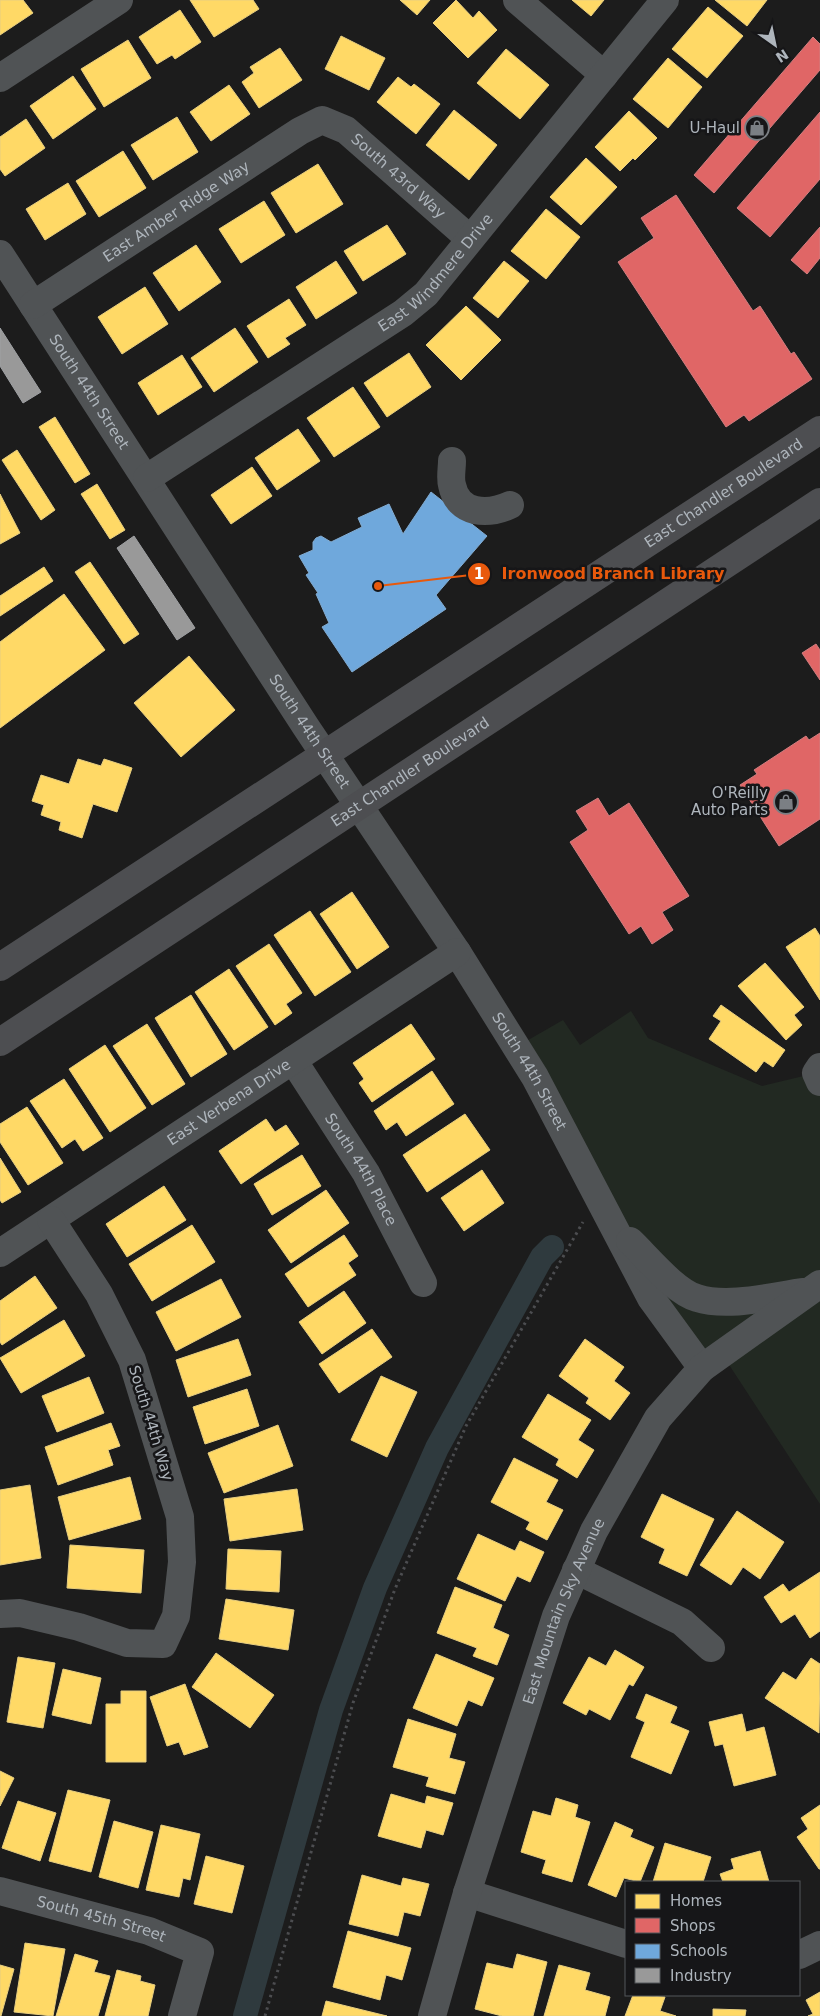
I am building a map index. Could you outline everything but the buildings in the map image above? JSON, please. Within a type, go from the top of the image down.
[{"type":"main road","name":"East Chandler Boulevard","points":[[0,967],[820,430]]},
{"type":"main road","name":"East Chandler Boulevard","points":[[0,1042],[820,502]]},
{"type":"street","points":[[0,78],[119,0]]},
{"type":"street","points":[[517,0],[604,75]]},
{"type":"street","name":"East Windmere Drive","points":[[146,478],[403,313],[426,294],[665,0]]},
{"type":"street","name":"South 43rd Way","points":[[322,120],[346,130],[470,239]]},
{"type":"street","name":"East Amber Ridge Way","points":[[33,305],[300,131],[322,120]]},
{"type":"street","name":"South 44th Street","points":[[0,254],[324,754],[457,952],[534,1077],[599,1195],[651,1298],[702,1368]]},
{"type":"street","points":[[452,461],[452,485],[458,499],[471,509],[483,513],[496,512],[510,505]]},
{"type":"street","name":"East Verbena Drive","points":[[0,1253],[457,952]]},
{"type":"street","name":"South 44th Place","points":[[293,1060],[366,1174],[423,1283]]},
{"type":"street","name":"South 44th Way","points":[[0,1614],[20,1613],[79,1627],[127,1643],[163,1644],[176,1616],[182,1562],[180,1517],[132,1360],[99,1294],[51,1220]]},
{"type":"street","points":[[613,1224],[680,1288],[696,1298],[728,1301],[815,1288]]},
{"type":"street","name":"East Mountain Sky Avenue","points":[[432,2016],[467,1893],[556,1616],[594,1531],[658,1418],[702,1368],[815,1288]]},
{"type":"street","points":[[576,1570],[682,1622],[711,1648]]},
{"type":"street","name":"South 45th Street","points":[[0,1891],[149,1932],[200,1952],[182,2016]]},
{"type":"street","points":[[467,1893],[625,1944]]},
{"type":"street","points":[[800,1955],[820,1945]]},
{"type":"path","points":[[264,2016],[353,1703],[395,1589],[466,1426],[599,1195]]},
{"type":"shaded area","points":[[631,1011],[648,1038],[762,1086],[816,1073],[820,1082],[820,1504],[722,1354],[702,1368],[516,1047],[563,1020],[580,1045]]},
{"type":"waterway","points":[[245,2016],[331,1710],[375,1588],[437,1448],[542,1257],[552,1247]]},
{"type":"place","name":"U-Haul","points":[[757,128]]},
{"type":"place","name":"Ironwood Branch Library","points":[[378,586]]},
{"type":"place","name":"O'Reilly Auto Parts","points":[[786,802]]}]
